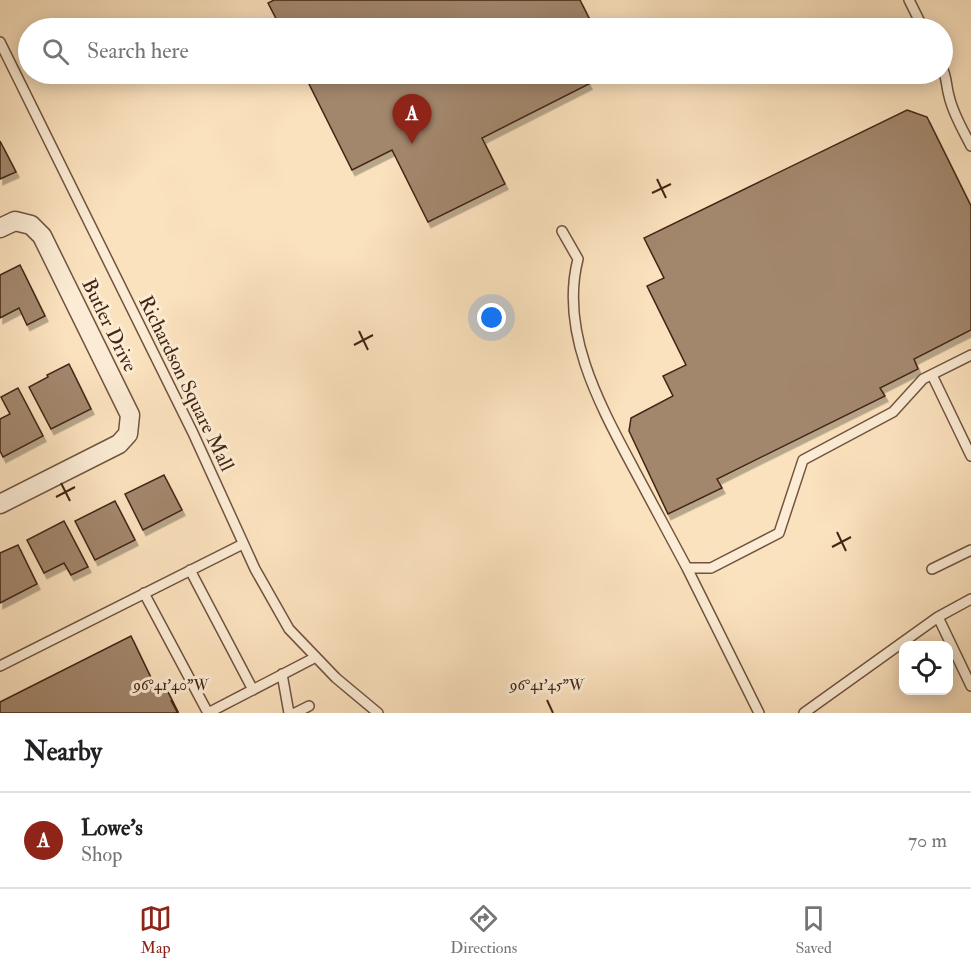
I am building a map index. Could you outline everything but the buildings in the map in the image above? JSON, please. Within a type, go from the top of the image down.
[{"type":"street","name":"Butler Drive","points":[[0,228],[15,221],[31,225],[42,236],[130,415],[128,434],[119,444],[0,504]]},
{"type":"lane","points":[[909,0],[918,18]]},
{"type":"lane","name":"Richardson Square Mall","points":[[0,42],[18,79]]},
{"type":"lane","name":"Richardson Square Mall","points":[[21,84],[193,434],[255,569],[289,629],[336,678],[378,713]]},
{"type":"lane","points":[[947,84],[948,96],[971,146]]},
{"type":"lane","points":[[562,231],[578,259],[574,276],[574,309],[581,355],[600,402],[687,568],[759,713]]},
{"type":"lane","points":[[687,568],[711,568],[779,533],[802,460],[892,412],[922,379],[971,356]]},
{"type":"lane","points":[[932,375],[971,456]]},
{"type":"lane","points":[[0,666],[243,544]]},
{"type":"lane","points":[[932,569],[971,550]]},
{"type":"lane","points":[[190,570],[253,690]]},
{"type":"lane","points":[[144,593],[208,713],[316,657]]},
{"type":"lane","points":[[804,713],[938,617],[971,599]]},
{"type":"lane","points":[[938,617],[971,686]]},
{"type":"lane","points":[[282,674],[289,713]]},
{"type":"lane","points":[[295,713],[309,706]]},
{"type":"place","name":"Lowe's","points":[[412,144]]}]
